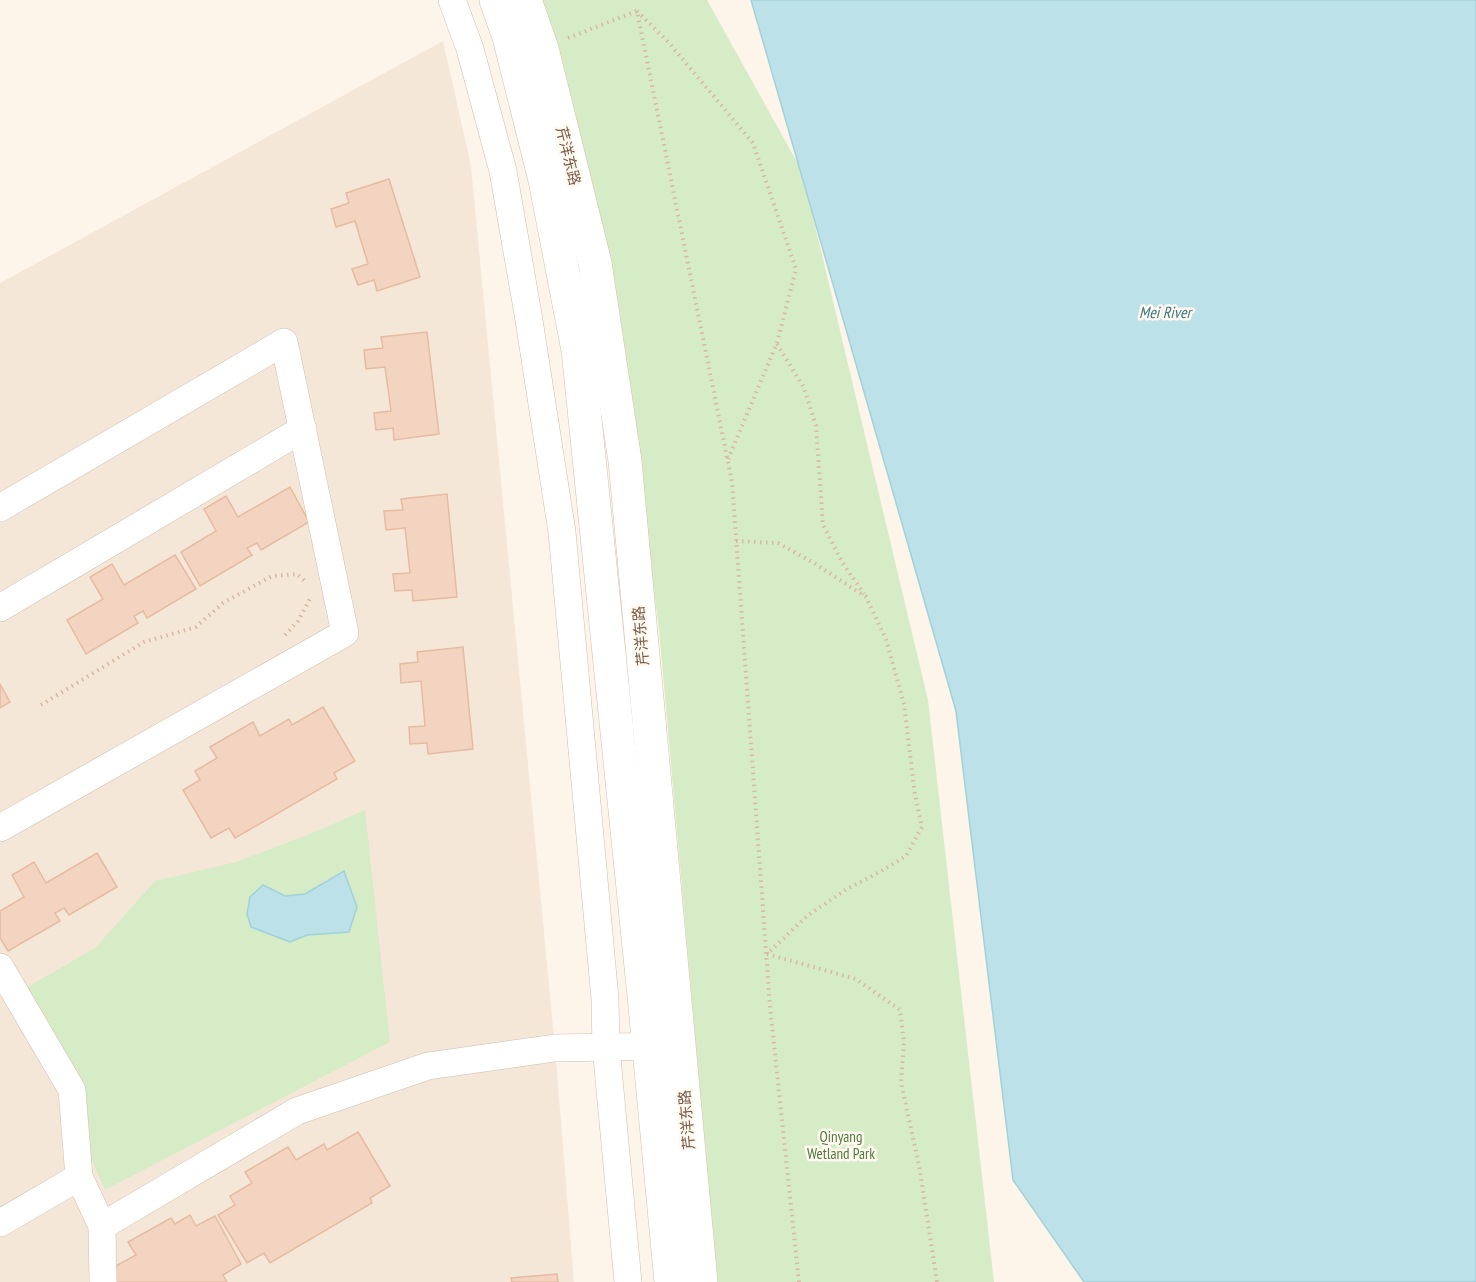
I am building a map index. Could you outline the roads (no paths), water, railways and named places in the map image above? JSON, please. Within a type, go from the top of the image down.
[{"type":"main road","name":"芹洋东路","points":[[496,0],[509,37],[545,180],[578,350],[664,1046],[701,1282]]},
{"type":"main road","name":"芹洋东路","points":[[525,0],[542,49],[594,263],[625,461],[664,1046],[672,1282]]},
{"type":"street","points":[[452,0],[470,49],[503,171],[562,532],[605,999],[606,1047],[628,1282]]},
{"type":"street","points":[[0,508],[284,342],[345,633],[0,828]]},
{"type":"street","points":[[0,608],[303,429]]},
{"type":"street","points":[[0,967],[72,1090],[79,1177],[102,1226],[103,1282]]},
{"type":"street","points":[[102,1226],[297,1110],[428,1066],[555,1048],[664,1046]]},
{"type":"street","points":[[0,1223],[79,1177]]},
{"type":"water","name":"Mei River","points":[[751,0],[1476,0],[1476,1282],[1084,1282],[1013,1180],[956,711]]},
{"type":"water","points":[[344,871],[357,907],[349,932],[307,935],[290,942],[251,927],[247,914],[250,897],[263,885],[285,896],[305,894]]},
{"type":"park label","name":"Qinyang Wetland Park","points":[[841,1146]]}]
